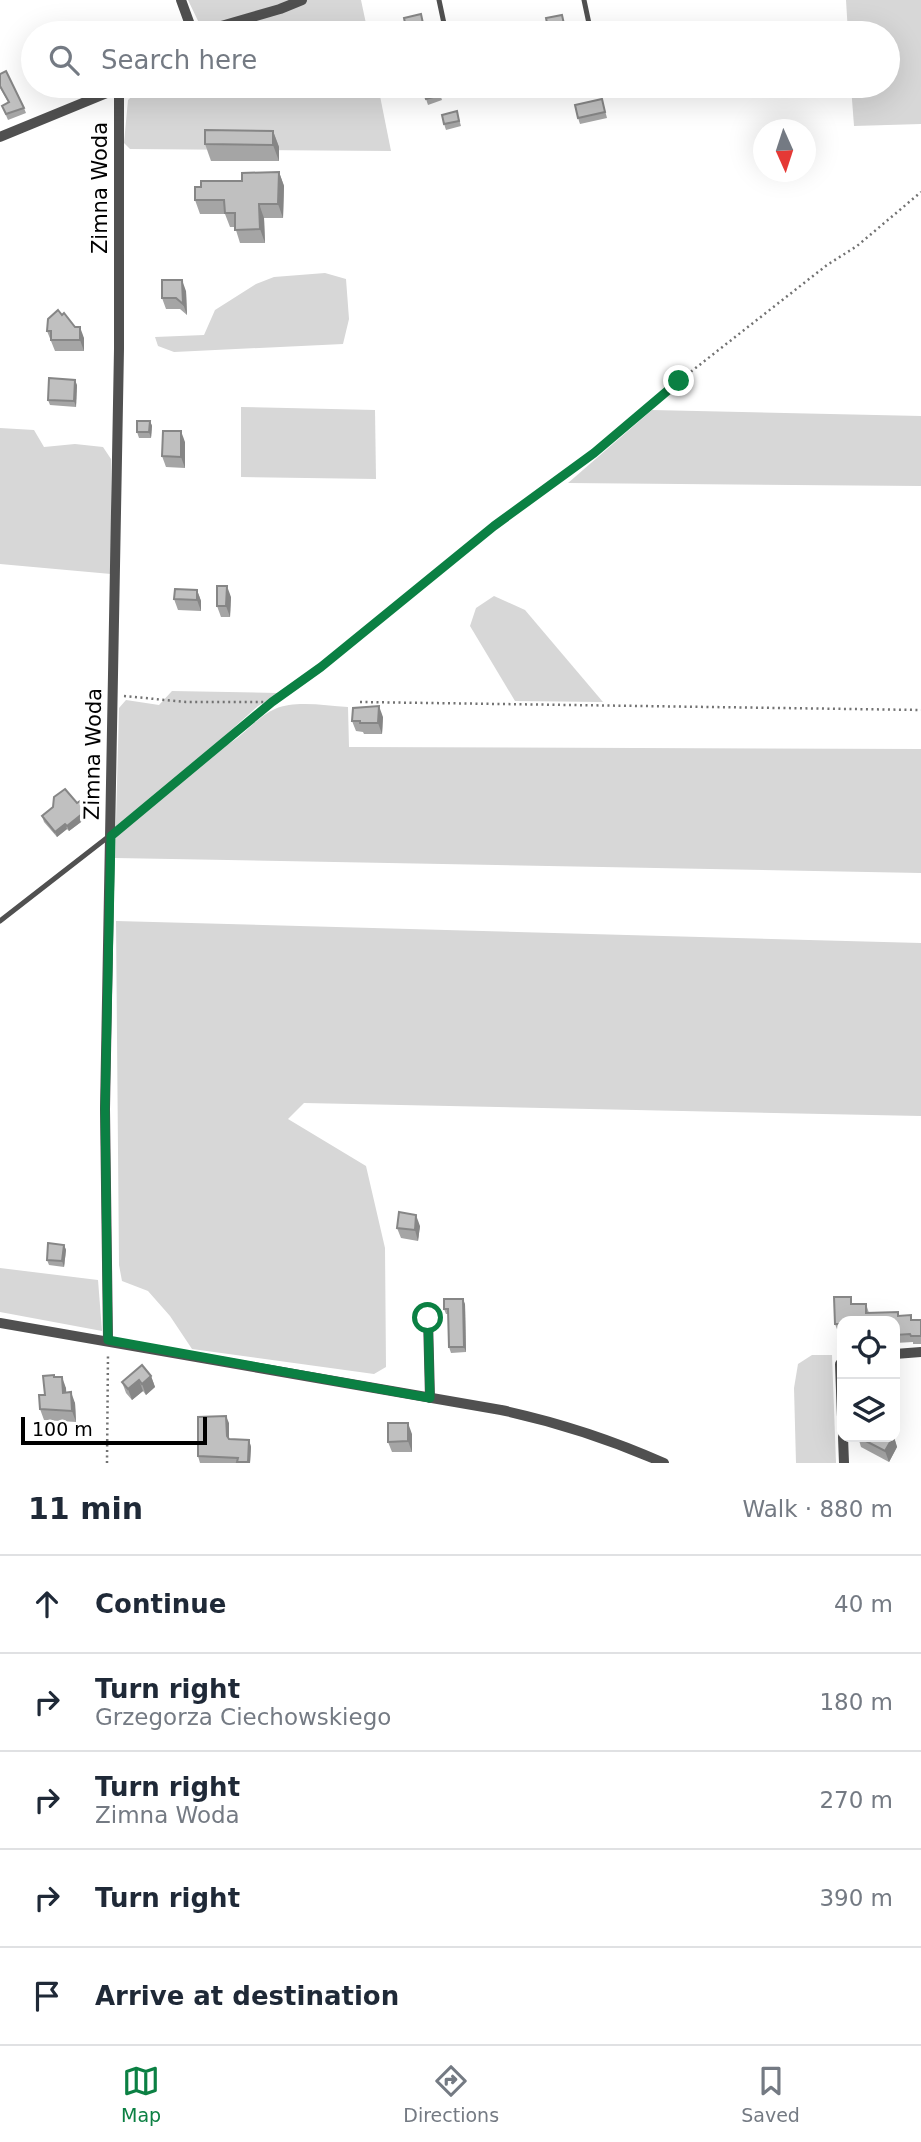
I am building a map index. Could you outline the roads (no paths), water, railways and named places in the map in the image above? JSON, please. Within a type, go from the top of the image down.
[{"type":"street","points":[[181,0],[190,21]]},
{"type":"street","points":[[238,21],[302,0]]},
{"type":"street","points":[[0,137],[94,98]]},
{"type":"street","name":"Zimna Woda","points":[[108,1340],[105,1109],[114,696],[121,98]]},
{"type":"street","points":[[428,1318],[430,1398]]},
{"type":"street","points":[[0,1323],[533,1417],[633,1449],[664,1463]]},
{"type":"street","points":[[900,1354],[921,1352]]},
{"type":"street","points":[[843,1442],[844,1463]]},
{"type":"lane","points":[[439,0],[443,21]]},
{"type":"lane","points":[[584,0],[588,21]]},
{"type":"lane","points":[[0,921],[111,836]]}]
